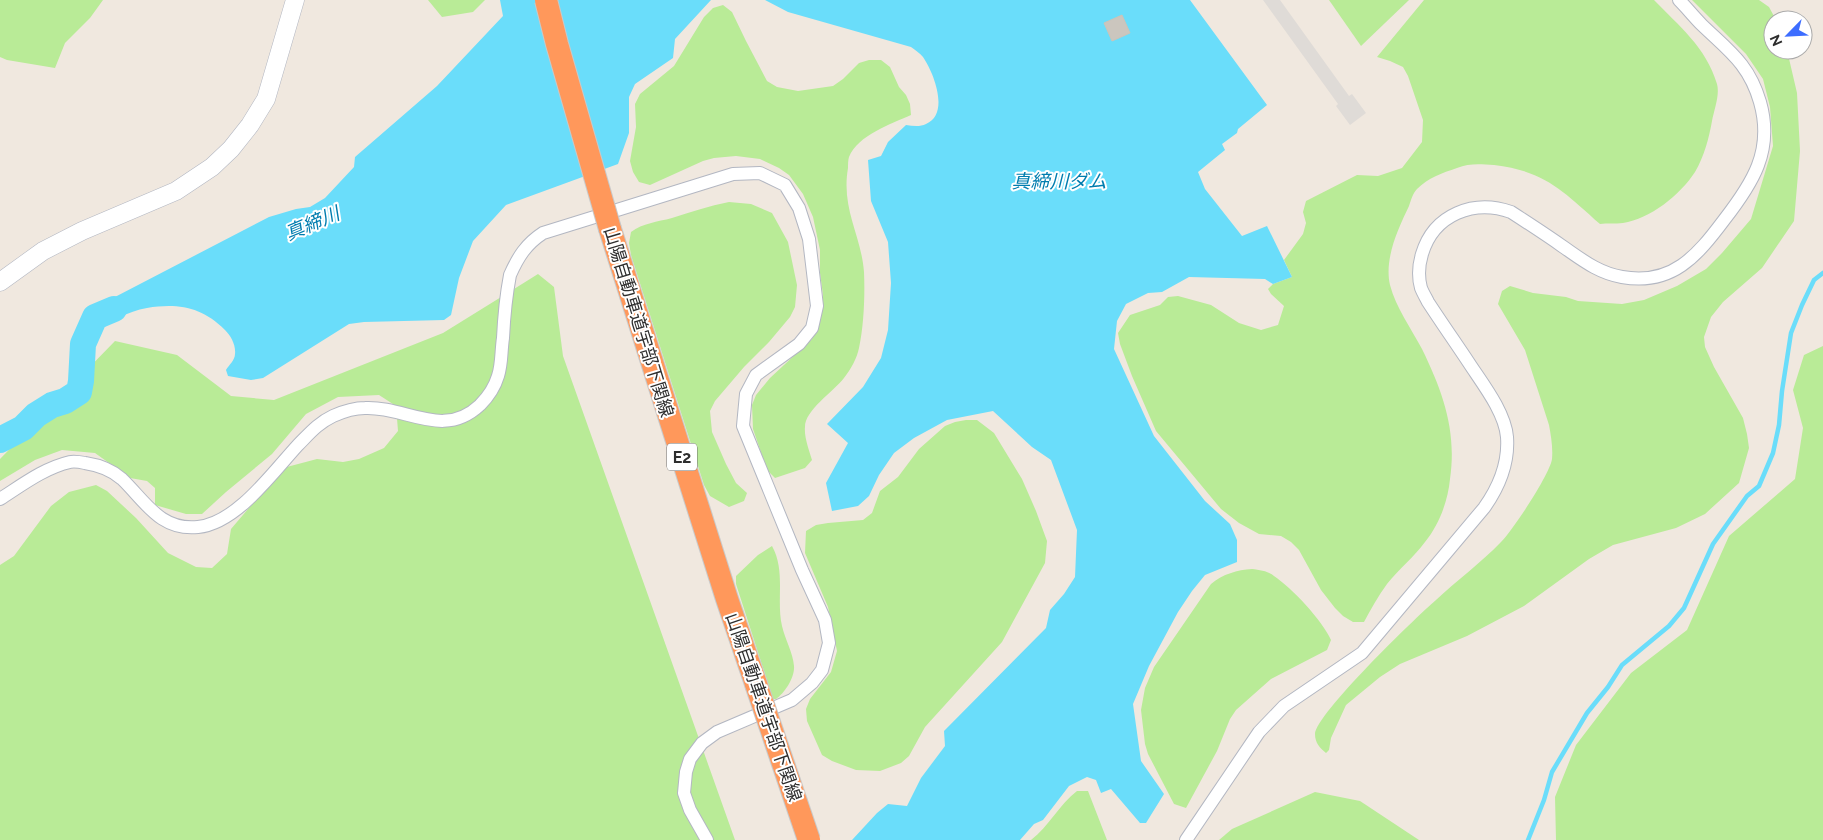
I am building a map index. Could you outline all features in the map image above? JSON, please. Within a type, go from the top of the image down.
[{"type":"highway","name":"山陽自動車道宇部下関線","points":[[546,0],[610,229],[727,599],[809,840]]},
{"type":"street","points":[[0,282],[43,251],[82,231],[176,191],[212,167],[232,149],[266,99],[295,0]]},
{"type":"street","points":[[1186,840],[1259,732],[1284,706],[1362,652],[1484,508],[1495,493],[1502,478],[1507,449],[1507,435],[1502,420],[1490,395],[1428,302],[1421,288],[1420,260],[1430,235],[1447,217],[1472,207],[1500,208],[1511,212],[1600,271],[1624,278],[1639,279],[1666,274],[1694,257],[1746,192],[1761,157],[1764,131],[1761,103],[1749,75],[1738,58],[1678,0]]},
{"type":"street","points":[[0,499],[45,471],[72,462],[97,464],[121,478],[152,511],[164,520],[173,524],[197,527],[221,520],[241,506],[315,427],[335,415],[366,408],[428,421],[454,420],[464,416],[482,403],[498,377],[510,275],[516,259],[525,247],[535,239],[544,234],[733,174],[760,173],[785,185],[799,208],[809,239],[817,306],[812,328],[799,344],[756,374],[746,394],[743,426],[802,570],[825,620],[829,643],[822,670],[812,683],[792,700],[717,732],[702,743],[690,759],[686,772],[684,793],[690,810],[707,840]]},
{"type":"green space","points":[[0,0],[103,0],[90,18],[65,43],[55,68],[7,60],[0,57]]},
{"type":"green space","points":[[428,0],[485,0],[473,12],[442,17]]},
{"type":"green space","points":[[1329,0],[1409,0],[1361,46]]},
{"type":"green space","points":[[1424,0],[1654,0],[1699,48],[1717,84],[1717,98],[1706,147],[1689,181],[1664,205],[1633,221],[1600,224],[1564,192],[1552,184],[1527,172],[1494,165],[1475,164],[1461,166],[1431,179],[1421,185],[1416,191],[1393,244],[1389,265],[1390,285],[1404,318],[1430,365],[1442,396],[1452,444],[1449,487],[1445,504],[1435,528],[1416,553],[1387,584],[1364,622],[1353,622],[1335,608],[1321,590],[1299,550],[1291,542],[1281,536],[1259,534],[1239,523],[1221,509],[1156,431],[1132,376],[1120,344],[1118,333],[1130,315],[1160,305],[1168,297],[1178,296],[1211,305],[1239,323],[1261,330],[1278,325],[1284,306],[1268,289],[1273,284],[1292,277],[1284,260],[1303,234],[1306,223],[1303,212],[1306,201],[1357,175],[1378,176],[1402,168],[1422,142],[1423,120],[1408,76],[1403,67],[1377,57]]},
{"type":"green space","points":[[1692,0],[1759,0],[1769,7],[1771,10],[1763,10],[1763,60],[1789,60],[1797,93],[1800,151],[1794,221],[1762,268],[1723,302],[1711,317],[1704,337],[1705,347],[1714,367],[1743,418],[1747,434],[1749,448],[1739,483],[1705,514],[1676,528],[1613,545],[1589,559],[1524,606],[1467,636],[1400,664],[1380,677],[1346,705],[1331,738],[1329,750],[1326,753],[1318,745],[1315,734],[1331,707],[1408,626],[1501,542],[1530,502],[1550,466],[1552,450],[1549,425],[1525,350],[1498,304],[1502,291],[1510,286],[1533,293],[1566,297],[1578,301],[1622,304],[1644,300],[1677,286],[1706,269],[1751,219],[1773,146],[1770,107],[1763,79],[1746,54]]},
{"type":"green space","points":[[723,5],[732,12],[767,81],[777,87],[798,91],[833,86],[859,63],[869,60],[881,60],[890,67],[899,87],[906,95],[910,104],[911,115],[867,136],[853,149],[849,157],[847,196],[864,272],[864,310],[859,348],[847,375],[814,408],[806,421],[805,435],[812,460],[805,468],[775,478],[767,470],[753,429],[752,405],[756,395],[770,378],[812,339],[819,318],[823,295],[820,273],[820,250],[813,217],[803,194],[789,175],[760,159],[736,156],[714,158],[703,161],[650,185],[639,182],[633,172],[630,161],[636,127],[635,104],[640,94],[674,66],[704,17],[713,8]]},
{"type":"green space","points":[[729,202],[751,204],[772,213],[788,242],[797,285],[795,307],[790,317],[715,401],[710,411],[712,432],[726,464],[736,483],[747,493],[744,501],[729,507],[710,496],[704,485],[631,255],[629,243],[631,232],[640,227]]},
{"type":"green space","points":[[538,274],[554,287],[563,356],[735,840],[0,840],[0,565],[14,556],[51,506],[69,492],[96,485],[107,491],[136,518],[168,553],[196,567],[212,568],[227,554],[231,529],[283,468],[317,459],[343,462],[359,459],[384,448],[398,431],[396,406],[379,395],[338,397],[306,414],[272,454],[202,514],[186,514],[155,505],[155,488],[147,481],[130,478],[95,453],[62,450],[35,460],[0,481],[0,459],[115,341],[177,355],[231,396],[274,400],[443,333]]},
{"type":"green space","points":[[1823,346],[1823,840],[1556,840],[1555,797],[1576,745],[1631,673],[1687,630],[1729,536],[1795,479],[1803,428],[1793,390],[1804,355]]},
{"type":"green space","points":[[966,420],[977,420],[994,433],[1022,479],[1047,541],[1045,563],[1002,642],[925,727],[909,756],[901,763],[880,771],[856,770],[822,755],[807,721],[806,709],[810,699],[831,672],[837,651],[828,607],[805,553],[806,531],[816,525],[863,520],[872,513],[880,491],[898,477],[919,449],[945,426]]},
{"type":"green space","points":[[772,546],[779,565],[780,616],[794,666],[789,684],[776,699],[773,699],[736,584],[736,576],[758,555]]},
{"type":"green space","points":[[1252,569],[1269,573],[1289,588],[1314,614],[1331,640],[1327,650],[1271,679],[1236,710],[1230,719],[1217,751],[1186,808],[1174,804],[1148,754],[1141,710],[1145,688],[1154,667],[1211,584],[1230,573]]},
{"type":"green space","points":[[1077,791],[1088,791],[1107,840],[1031,840],[1065,803]]},
{"type":"green space","points":[[1315,792],[1360,801],[1419,840],[1219,840],[1232,829]]},
{"type":"shaded area","points":[[1263,0],[1280,0],[1349,96],[1352,94],[1366,113],[1350,125],[1336,106],[1338,104]]},
{"type":"water","points":[[500,0],[711,0],[675,39],[673,58],[635,84],[629,97],[629,133],[618,164],[506,205],[473,241],[459,278],[451,315],[444,320],[349,324],[263,378],[251,380],[228,376],[226,370],[235,356],[235,347],[231,338],[216,322],[189,308],[169,306],[140,309],[126,314],[95,333],[84,328],[88,311],[269,217],[310,207],[325,198],[354,167],[355,157],[437,86],[503,16]]},
{"type":"water","name":"真締川ダム","points":[[765,0],[1190,0],[1267,105],[1238,129],[1237,133],[1222,144],[1225,150],[1198,172],[1205,189],[1242,236],[1267,226],[1292,277],[1273,284],[1265,279],[1189,277],[1162,292],[1148,293],[1126,304],[1117,321],[1114,349],[1154,436],[1205,501],[1230,524],[1237,540],[1237,562],[1205,575],[1192,591],[1178,612],[1149,666],[1133,704],[1141,761],[1164,794],[1146,823],[1140,823],[1111,789],[1101,793],[1096,780],[1087,777],[1069,786],[1043,820],[1034,824],[1020,840],[852,840],[888,804],[907,806],[921,778],[945,746],[944,731],[1046,628],[1050,610],[1075,577],[1077,530],[1051,460],[1032,447],[993,411],[947,420],[914,438],[894,453],[879,475],[869,496],[858,506],[832,511],[826,483],[848,443],[827,424],[863,387],[881,358],[888,330],[891,283],[888,242],[871,201],[868,160],[881,156],[888,142],[906,125],[921,126],[933,119],[937,112],[938,93],[927,64],[922,56],[911,47],[788,12]]},
{"type":"building","points":[[1122,15],[1130,33],[1112,41],[1104,23]]},
{"type":"waterway","points":[[1528,840],[1544,800],[1552,772],[1587,713],[1608,687],[1622,665],[1669,626],[1684,608],[1713,544],[1747,496],[1759,486],[1773,453],[1779,425],[1791,333],[1814,280],[1823,273]]},
{"type":"waterway","name":"真締川","points":[[0,440],[23,428],[36,415],[52,405],[65,401],[79,392],[83,344],[95,317],[114,309]]}]
